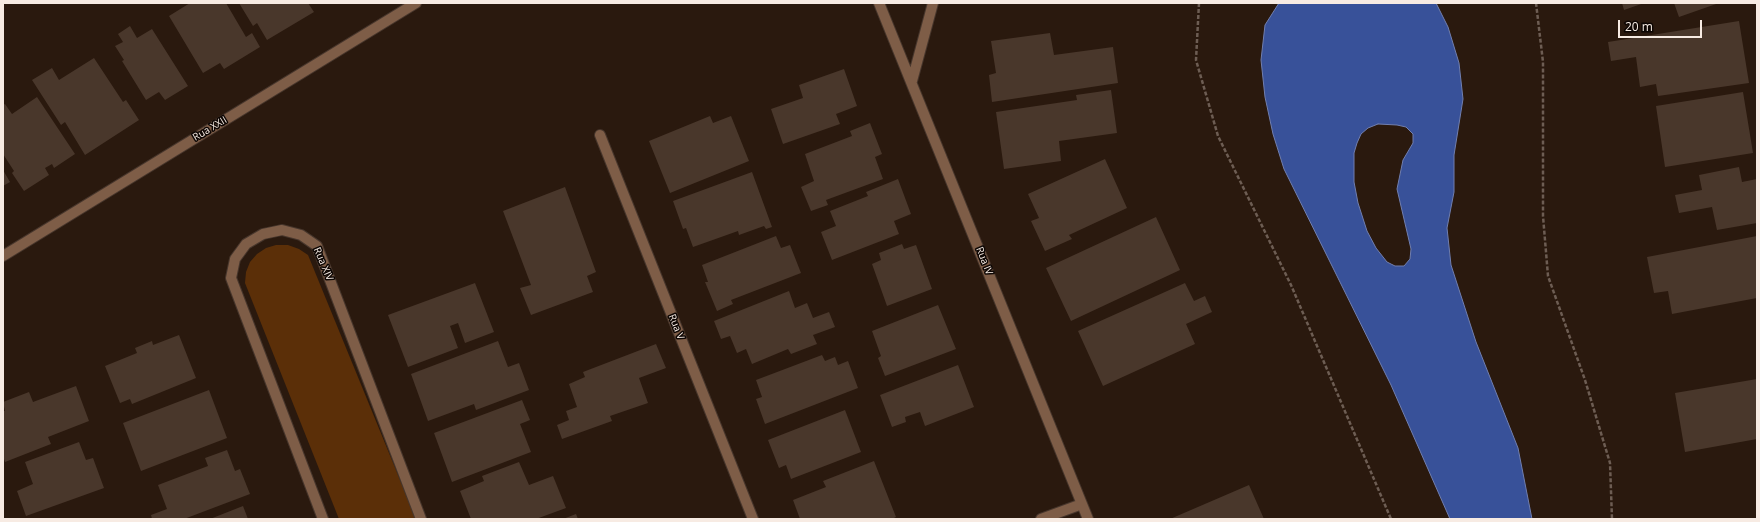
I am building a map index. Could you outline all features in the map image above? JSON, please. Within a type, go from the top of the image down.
[{"type":"street","name":"Rua XXII","points":[[3,256],[416,3]]},
{"type":"street","name":"Rua IV","points":[[879,3],[912,81],[1088,519]]},
{"type":"street","points":[[912,81],[933,3]]},
{"type":"street","name":"Rua V","points":[[600,135],[753,519]]},
{"type":"street","name":"Rua XIV","points":[[323,519],[231,278],[235,259],[246,244],[263,234],[282,230],[301,235],[316,246],[421,519]]},
{"type":"street","points":[[1041,519],[1082,504]]},
{"type":"path","points":[[1199,3],[1196,60],[1218,136],[1291,285],[1391,519]]},
{"type":"path","points":[[1536,3],[1543,62],[1544,216],[1548,276],[1585,380],[1610,463],[1612,519]]},
{"type":"shaded area","points":[[276,245],[288,245],[299,249],[308,255],[416,519],[339,519],[245,283],[246,272],[250,262],[257,254],[266,248]]},
{"type":"water","points":[[1279,3],[1436,3],[1448,27],[1459,63],[1463,99],[1454,155],[1454,192],[1447,228],[1451,265],[1476,342],[1518,448],[1532,519],[1450,519],[1391,385],[1284,169],[1273,134],[1265,97],[1261,60],[1265,25]],"holes":[[[1378,124],[1406,127],[1413,134],[1413,143],[1403,160],[1397,189],[1411,249],[1410,259],[1404,266],[1395,266],[1387,262],[1376,248],[1367,231],[1358,203],[1354,182],[1354,153],[1361,134],[1368,128]]]},
{"type":"building","points":[[190,3],[226,3],[246,37],[252,33],[260,47],[224,69],[220,63],[203,73],[169,16]]},
{"type":"building","points":[[239,3],[308,3],[314,12],[267,40],[257,23],[253,26]]},
{"type":"building","points":[[1622,3],[1644,3],[1624,10]]},
{"type":"building","points":[[1674,3],[1719,3],[1679,17]]},
{"type":"building","points":[[1739,21],[1749,83],[1658,96],[1656,84],[1640,87],[1636,57],[1611,61],[1608,42]]},
{"type":"building","points":[[130,26],[137,38],[152,29],[188,86],[165,100],[159,92],[146,100],[122,61],[124,60],[115,46],[123,42],[118,34]]},
{"type":"building","points":[[1050,33],[1054,55],[1113,47],[1118,83],[992,102],[989,75],[996,73],[991,41]]},
{"type":"building","points":[[94,58],[123,102],[126,100],[139,120],[85,155],[65,122],[61,125],[32,80],[52,68],[59,80]]},
{"type":"building","points":[[844,69],[857,106],[836,114],[840,124],[783,144],[771,109],[803,98],[799,85]]},
{"type":"building","points":[[1111,90],[1117,133],[1059,141],[1061,161],[1004,169],[996,112],[1077,100],[1076,95]]},
{"type":"building","points":[[1743,92],[1753,153],[1665,167],[1656,106]]},
{"type":"building","points":[[37,97],[75,154],[54,168],[52,164],[45,168],[49,175],[24,191],[12,173],[14,171],[3,154],[3,105],[5,104],[12,114]]},
{"type":"building","points":[[710,116],[713,123],[731,116],[749,161],[670,193],[649,141]]},
{"type":"building","points":[[870,123],[882,154],[875,157],[883,179],[826,200],[828,205],[811,211],[801,187],[814,181],[805,154],[852,136],[850,131]]},
{"type":"building","points":[[1105,159],[1127,208],[1069,235],[1072,239],[1045,251],[1031,221],[1039,218],[1028,194]]},
{"type":"building","points":[[1739,167],[1742,182],[1757,179],[1757,223],[1717,230],[1712,207],[1679,213],[1675,195],[1702,190],[1699,175]]},
{"type":"building","points":[[3,170],[10,182],[3,186]]},
{"type":"building","points":[[752,172],[772,227],[766,229],[764,226],[739,235],[738,231],[693,247],[686,228],[683,229],[673,201]]},
{"type":"building","points":[[898,179],[911,214],[894,221],[899,234],[832,260],[821,232],[836,226],[830,211],[868,196],[866,192]]},
{"type":"building","points":[[565,187],[596,272],[587,276],[593,292],[531,315],[520,288],[531,285],[503,211]]},
{"type":"building","points":[[1156,217],[1180,270],[1071,321],[1046,268]]},
{"type":"building","points":[[776,236],[781,248],[790,245],[801,273],[731,300],[733,304],[717,311],[705,282],[708,282],[702,265]]},
{"type":"building","points":[[1757,236],[1757,298],[1672,314],[1668,291],[1654,293],[1647,257]]},
{"type":"building","points":[[902,244],[904,249],[916,245],[932,289],[887,306],[872,264],[881,260],[879,253]]},
{"type":"building","points":[[475,283],[494,332],[465,343],[458,323],[450,326],[458,348],[408,367],[388,315]]},
{"type":"building","points":[[1185,283],[1194,301],[1205,296],[1212,312],[1186,324],[1195,344],[1103,386],[1078,331]]},
{"type":"building","points":[[789,291],[795,308],[807,303],[813,318],[829,312],[835,327],[813,335],[817,344],[791,354],[788,349],[752,364],[746,349],[737,353],[730,336],[721,339],[714,321]]},
{"type":"building","points":[[938,305],[956,349],[885,376],[878,358],[881,356],[872,331]]},
{"type":"building","points":[[179,335],[196,378],[132,404],[130,399],[120,403],[105,366],[137,353],[135,348],[152,341],[153,345]]},
{"type":"building","points":[[498,341],[508,367],[519,363],[529,390],[476,410],[474,404],[428,421],[411,374]]},
{"type":"building","points":[[656,344],[666,368],[639,378],[648,403],[610,416],[612,421],[562,439],[557,425],[569,420],[566,411],[577,407],[569,384],[585,377],[583,372]]},
{"type":"building","points":[[822,355],[825,361],[835,357],[838,365],[848,361],[858,388],[765,424],[756,399],[762,397],[756,380]]},
{"type":"building","points":[[958,365],[974,407],[925,426],[920,412],[905,417],[906,422],[892,427],[880,395]]},
{"type":"building","points":[[1757,379],[1757,439],[1685,452],[1675,393]]},
{"type":"building","points":[[76,386],[89,421],[48,437],[51,444],[5,462],[3,456],[3,411],[5,411],[3,402],[29,392],[33,402]]},
{"type":"building","points":[[209,390],[227,438],[141,471],[123,423]]},
{"type":"building","points":[[522,400],[530,420],[520,424],[531,452],[452,482],[434,433]]},
{"type":"building","points":[[845,410],[861,452],[791,479],[786,465],[779,468],[768,440]]},
{"type":"building","points":[[79,442],[86,460],[93,458],[104,488],[26,516],[17,491],[33,484],[25,462]]},
{"type":"building","points":[[227,450],[235,471],[240,469],[250,494],[184,519],[152,519],[151,515],[167,509],[158,485],[208,466],[205,458]]},
{"type":"building","points":[[874,461],[896,517],[892,519],[800,519],[793,500],[826,487],[823,481]]},
{"type":"building","points":[[519,462],[529,485],[553,476],[566,508],[536,519],[471,519],[460,491],[484,481],[482,476]]},
{"type":"building","points":[[1249,485],[1264,519],[1170,519]]},
{"type":"building","points":[[243,506],[248,519],[210,519]]},
{"type":"building","points":[[576,514],[578,519],[563,519]]}]
